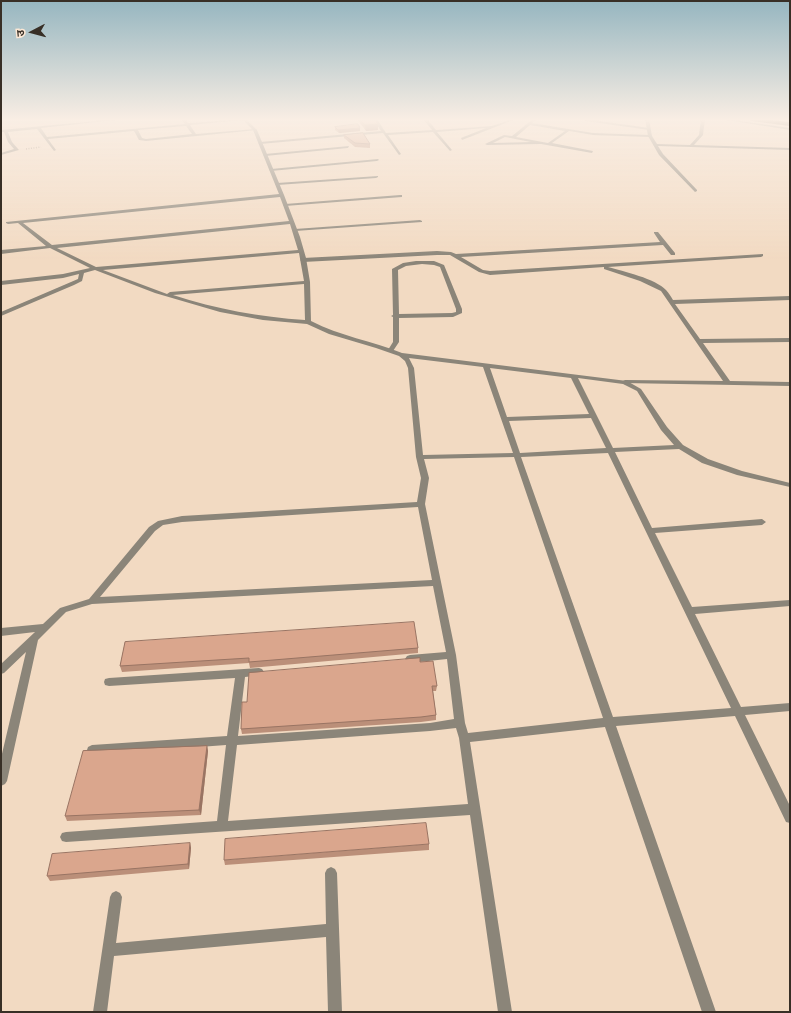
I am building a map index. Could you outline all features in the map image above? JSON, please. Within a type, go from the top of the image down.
[{"type":"street","points":[[270,166],[282,195],[302,251],[307,282],[308,299],[306,314],[308,322]]},
{"type":"street","points":[[271,170],[311,166]]},
{"type":"street","points":[[671,166],[695,191]]},
{"type":"street","points":[[277,184],[376,177]]},
{"type":"street","points":[[8,223],[282,195]]},
{"type":"street","points":[[285,205],[400,196]]},
{"type":"street","points":[[295,230],[420,221]]},
{"type":"street","points":[[20,222],[51,247],[93,269],[163,294],[238,315],[262,319],[308,322],[335,335],[391,350],[408,360],[411,368],[420,457],[425,478],[421,504],[451,655],[460,723],[464,738],[505,1012]]},
{"type":"street","points":[[1,252],[292,222]]},
{"type":"street","points":[[656,233],[673,254]]},
{"type":"street","points":[[455,256],[664,243]]},
{"type":"street","points":[[1,283],[82,273],[93,269],[302,251]]},
{"type":"street","points":[[303,260],[437,253],[451,254],[481,271],[490,273],[761,256]]},
{"type":"street","points":[[391,350],[396,342],[394,316],[395,269],[399,266],[424,262],[434,262],[442,266],[459,309],[459,313],[453,315],[394,316]]},
{"type":"street","points":[[600,266],[651,282],[663,290],[728,383]]},
{"type":"street","points":[[1,314],[80,280],[82,273]]},
{"type":"street","points":[[163,294],[307,282]]},
{"type":"street","points":[[672,302],[790,298]]},
{"type":"street","points":[[699,341],[790,340]]},
{"type":"street","points":[[401,355],[625,382],[790,384]]},
{"type":"street","points":[[486,365],[709,1012]]},
{"type":"street","points":[[574,376],[790,818]]},
{"type":"street","points":[[625,382],[639,390],[664,428],[680,447],[705,461],[740,473],[790,485]]},
{"type":"street","points":[[639,390],[641,382]]},
{"type":"street","points":[[504,419],[594,416]]},
{"type":"street","points":[[420,457],[517,455],[680,447]]},
{"type":"street","points":[[92,601],[152,529],[161,523],[182,519],[421,504]]},
{"type":"street","points":[[650,531],[762,522]]},
{"type":"street","points":[[1,670],[63,610],[92,601],[437,583]]},
{"type":"street","points":[[689,612],[790,603]]},
{"type":"street","points":[[1,632],[44,628]]},
{"type":"street","points":[[1,781],[34,638]]},
{"type":"street","points":[[404,660],[451,655]]},
{"type":"street","points":[[109,682],[271,671]]},
{"type":"street","points":[[222,825],[240,674]]},
{"type":"street","points":[[464,738],[609,722],[790,707]]},
{"type":"street","points":[[92,750],[430,727],[460,723]]},
{"type":"street","points":[[66,837],[222,825],[475,809]]},
{"type":"street","points":[[331,873],[335,1012]]},
{"type":"street","points":[[100,1012],[116,897]]},
{"type":"street","points":[[108,950],[332,930]]},
{"type":"building","points":[[414,622],[418,648],[249,662],[249,658],[120,666],[125,642]]},
{"type":"building","points":[[420,658],[420,662],[433,661],[437,686],[432,686],[436,715],[241,729],[242,702],[247,702],[249,673]]},
{"type":"building","points":[[207,746],[199,810],[65,816],[83,751]]},
{"type":"building","points":[[426,823],[429,844],[224,860],[225,839]]},
{"type":"building","points":[[190,843],[188,864],[47,876],[52,854]]}]
